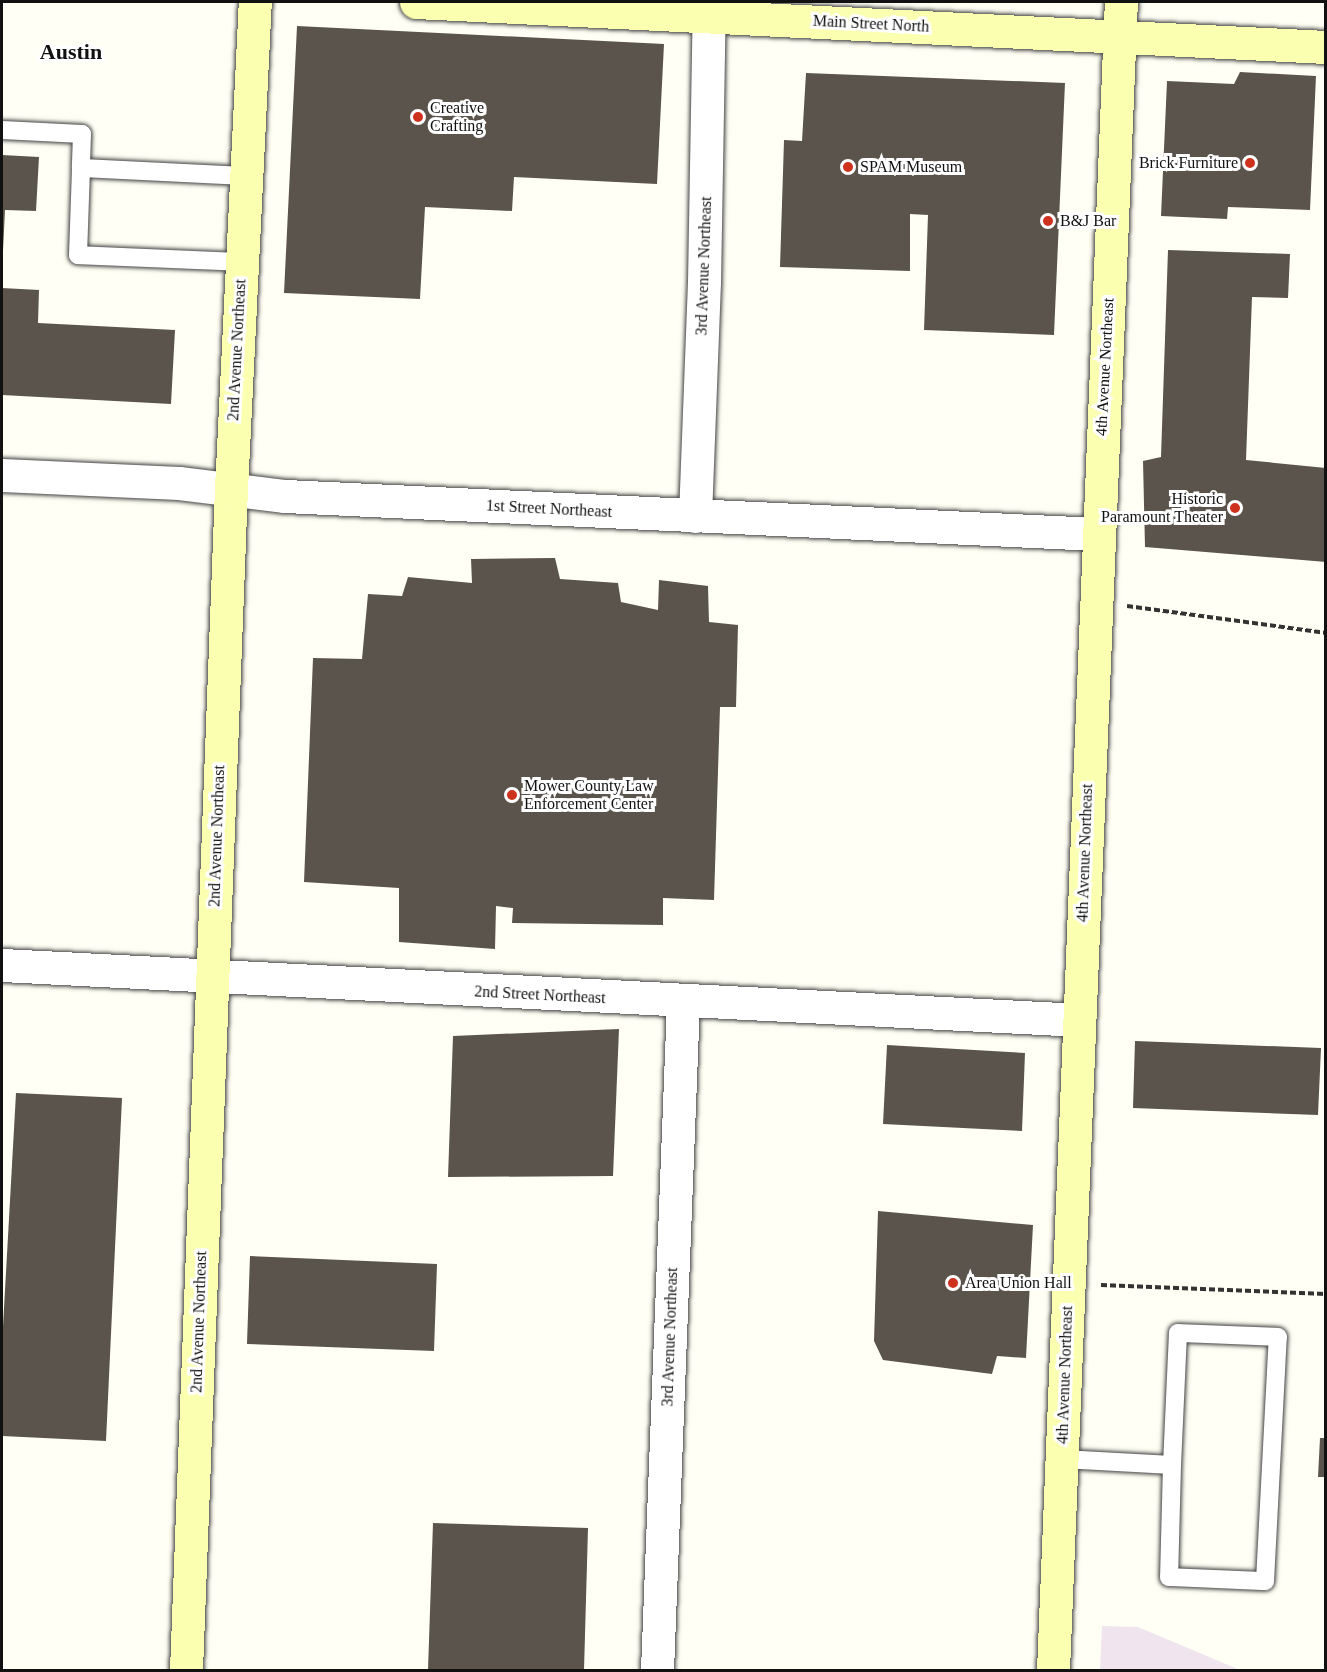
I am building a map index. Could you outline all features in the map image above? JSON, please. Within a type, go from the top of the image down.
[{"type":"street","name":"2nd Avenue Northeast","points":[[186,1671],[231,489],[255,2]]},
{"type":"street","name":"Main Street North","points":[[416,2],[709,9],[1326,47]]},
{"type":"street","name":"4th Avenue Northeast","points":[[1053,1671],[1121,2]]},
{"type":"street","name":"3rd Avenue Northeast","points":[[695,516],[704,282],[709,9]]},
{"type":"street","name":"1st Street Northeast","points":[[2,475],[179,483],[285,496],[1098,534]]},
{"type":"street","name":"2nd Street Northeast","points":[[2,965],[683,1003],[1079,1020]]},
{"type":"street","name":"3rd Avenue Northeast","points":[[657,1671],[683,1003]]},
{"type":"lane","points":[[2,130],[82,134],[78,255],[242,262]]},
{"type":"lane","points":[[81,168],[246,176]]},
{"type":"lane","points":[[1178,1333],[1278,1337],[1264,1581],[1169,1577],[1172,1465],[1178,1333]]},
{"type":"lane","points":[[1062,1459],[1172,1465]]},
{"type":"path","points":[[1095,604],[1198,614],[1326,633]]},
{"type":"path","points":[[1069,1284],[1326,1294]]},
{"type":"shaded area","points":[[1102,1626],[1138,1627],[1240,1670],[1100,1670]]},
{"type":"building","points":[[297,26],[664,44],[657,184],[514,177],[512,211],[425,207],[420,299],[284,293]]},
{"type":"building","points":[[1240,72],[1316,76],[1310,210],[1228,207],[1227,219],[1161,216],[1167,81],[1234,84]]},
{"type":"building","points":[[806,73],[1065,83],[1054,335],[924,330],[928,215],[910,214],[910,271],[780,267],[784,140],[802,141]]},
{"type":"building","points":[[2,155],[39,157],[36,211],[5,210],[3,251]]},
{"type":"building","points":[[1168,250],[1290,254],[1288,298],[1252,297],[1246,460],[1326,468],[1326,562],[1145,547],[1143,461],[1161,457]]},
{"type":"building","points":[[2,288],[39,290],[38,323],[175,330],[171,404],[2,395]]},
{"type":"building","name":"Mower County Law Enforcement Center","points":[[555,558],[560,579],[618,583],[621,602],[658,610],[659,580],[708,586],[709,622],[738,625],[736,707],[720,707],[714,900],[663,898],[663,925],[512,923],[513,908],[496,906],[495,949],[399,942],[399,888],[304,882],[313,658],[362,659],[368,594],[402,596],[408,577],[472,583],[471,559]]},
{"type":"building","points":[[619,1029],[613,1176],[448,1177],[453,1036]]},
{"type":"building","points":[[1135,1041],[1321,1048],[1318,1115],[1133,1108]]},
{"type":"building","points":[[887,1045],[1025,1053],[1022,1131],[883,1124]]},
{"type":"building","points":[[16,1093],[122,1098],[106,1441],[2,1436],[2,1344]]},
{"type":"building","name":"Area Union Hall","points":[[878,1211],[1033,1225],[1026,1358],[997,1356],[992,1374],[883,1360],[874,1341]]},
{"type":"building","points":[[250,1256],[437,1264],[434,1351],[247,1344]]},
{"type":"building","points":[[1320,1438],[1326,1438],[1326,1477],[1318,1477]]},
{"type":"building","points":[[433,1523],[588,1528],[584,1670],[428,1670]]},
{"type":"place","name":"Creative Crafting","points":[[418,117]]},
{"type":"place","name":"Brick Furniture","points":[[1250,163]]},
{"type":"place","name":"SPAM Museum","points":[[848,167]]},
{"type":"place","name":"B&J Bar","points":[[1048,221]]},
{"type":"place","name":"Historic Paramount Theater","points":[[1235,508]]},
{"type":"place","name":"Mower County Law Enforcement Center","points":[[512,795]]},
{"type":"place","name":"Area Union Hall","points":[[953,1283]]},
{"type":"district","name":"Austin","points":[[71,52]]}]
